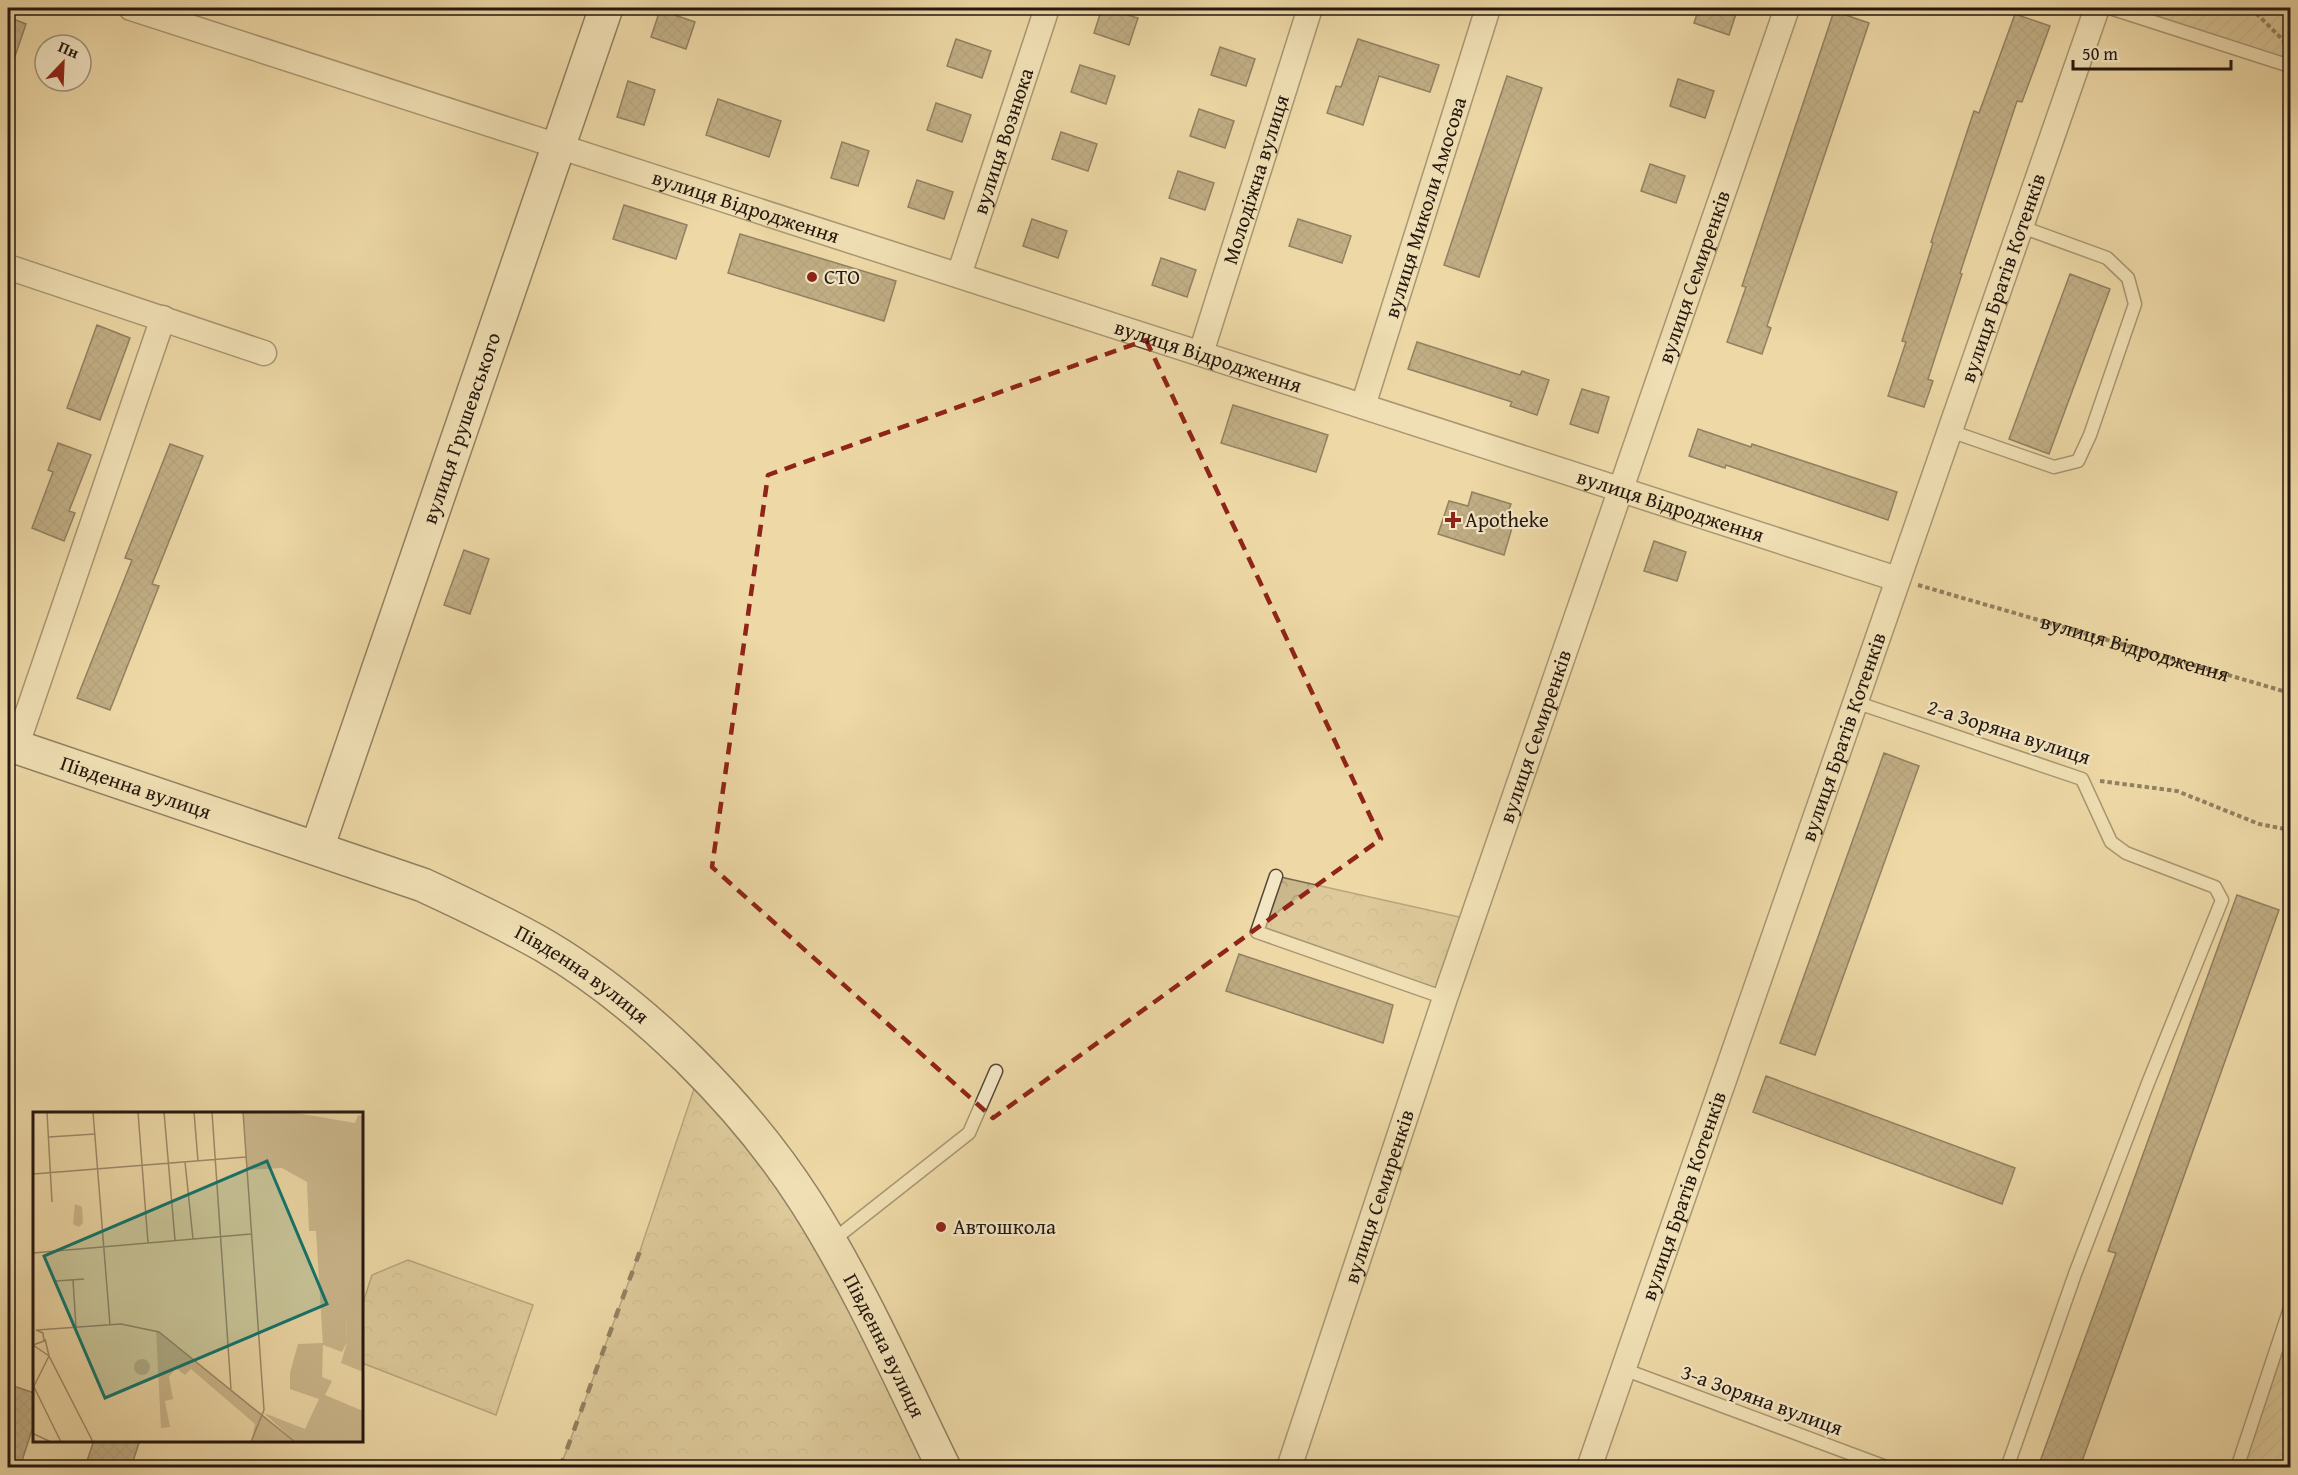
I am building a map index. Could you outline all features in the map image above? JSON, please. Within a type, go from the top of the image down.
[{"type":"main road","name":"вулиця Грушевського","points":[[317,848],[606,8]]},
{"type":"main road","name":"Південна вулиця","points":[[12,745],[423,885],[484,913],[546,946],[584,972],[658,1031],[723,1094],[778,1162],[806,1203],[864,1306],[944,1467]]},
{"type":"street","name":"вулиця Відродження","points":[[131,8],[1897,579]]},
{"type":"street","name":"вулиця Вознюка","points":[[959,275],[1047,8]]},
{"type":"street","name":"Молодіжна вулиця","points":[[1201,353],[1310,8]]},
{"type":"street","name":"вулиця Миколи Амосова","points":[[1363,406],[1488,8]]},
{"type":"street","name":"вулиця Семиренків","points":[[1289,1467],[1445,998],[1787,8]]},
{"type":"street","name":"вулиця Братів Котенків","points":[[1589,1467],[1950,431],[2019,226],[2097,8]]},
{"type":"street","points":[[8,267],[264,353]]},
{"type":"street","points":[[12,745],[163,318]]},
{"type":"lane","points":[[2110,8],[2290,66]]},
{"type":"lane","points":[[1950,431],[2054,467],[2078,461],[2090,435],[2135,304],[2128,278],[2107,258],[2019,226]]},
{"type":"lane","name":"2-а Зоряна вулиця","points":[[1855,702],[2082,779]]},
{"type":"lane","points":[[2007,1467],[2075,1274],[2148,1083],[2222,900],[2215,886],[2126,853],[2110,842],[2082,779]]},
{"type":"lane","points":[[1276,876],[1257,932],[1445,998]]},
{"type":"lane","points":[[829,1243],[969,1133],[996,1071]]},
{"type":"lane","points":[[2237,1467],[2290,1308]]},
{"type":"lane","name":"3-а Зоряна вулиця","points":[[1623,1369],[1889,1467]]},
{"type":"path","points":[[2251,8],[2290,47]]},
{"type":"path","name":"вулиця Відродження","points":[[1897,579],[2290,693]]},
{"type":"path","name":"2-а Зоряна вулиця","points":[[2082,779],[2177,791],[2259,824],[2290,830]]},
{"type":"highlighted area","points":[[1146,340],[1381,839],[993,1118],[712,867],[768,475]]},
{"type":"green space","points":[[2110,8],[2290,8],[2290,66]]},
{"type":"green space","points":[[1276,876],[1473,920],[1445,998],[1257,932]]},
{"type":"green space","points":[[700,1071],[752,1128],[944,1467],[560,1468],[640,1251]]},
{"type":"green space","points":[[408,1260],[533,1305],[496,1415],[363,1363],[363,1303],[372,1275]]},
{"type":"green space","points":[[2290,1313],[2290,1467],[2238,1467]]},
{"type":"building","points":[[1102,8],[1138,18],[1129,45],[1094,33]]},
{"type":"building","points":[[1699,8],[1738,8],[1729,35],[1694,23]]},
{"type":"building","points":[[660,10],[695,22],[686,49],[651,37]]},
{"type":"building","points":[[1834,11],[1869,23],[1767,326],[1771,328],[1762,354],[1727,342],[1746,287],[1742,286]]},
{"type":"building","points":[[2015,14],[2050,26],[2022,102],[2017,101],[1960,273],[1962,274],[1928,379],[1933,381],[1924,407],[1888,396],[1906,342],[1902,341],[1933,243],[1931,242],[1965,138],[1974,111],[1979,113]]},
{"type":"building","points":[[8,17],[26,24],[10,71],[8,70]]},
{"type":"building","points":[[956,39],[991,51],[982,78],[947,66]]},
{"type":"building","points":[[1358,39],[1439,65],[1430,92],[1379,76],[1363,125],[1327,113],[1336,86],[1341,87]]},
{"type":"building","points":[[1220,47],[1255,59],[1246,86],[1211,75]]},
{"type":"building","points":[[1080,65],[1115,76],[1106,104],[1071,92]]},
{"type":"building","points":[[1507,76],[1542,88],[1479,277],[1444,265]]},
{"type":"building","points":[[1678,79],[1714,91],[1705,118],[1670,106]]},
{"type":"building","points":[[628,81],[655,90],[644,125],[617,117]]},
{"type":"building","points":[[718,99],[781,121],[769,157],[706,135]]},
{"type":"building","points":[[936,103],[971,115],[962,142],[927,130]]},
{"type":"building","points":[[1199,109],[1234,121],[1225,148],[1190,136]]},
{"type":"building","points":[[1061,132],[1097,144],[1088,171],[1052,159]]},
{"type":"building","points":[[842,142],[869,151],[858,186],[831,178]]},
{"type":"building","points":[[1650,164],[1685,176],[1676,203],[1641,191]]},
{"type":"building","points":[[1178,171],[1214,183],[1205,210],[1169,198]]},
{"type":"building","points":[[917,180],[953,192],[944,219],[908,207]]},
{"type":"building","points":[[624,205],[687,225],[676,259],[613,239]]},
{"type":"building","points":[[1032,219],[1067,231],[1058,258],[1023,246]]},
{"type":"building","points":[[1298,219],[1351,236],[1342,263],[1289,246]]},
{"type":"building","name":"СТО","points":[[740,234],[896,281],[884,321],[728,273]]},
{"type":"building","points":[[1161,258],[1196,270],[1187,297],[1152,285]]},
{"type":"building","points":[[2070,274],[2110,289],[2049,454],[2009,439]]},
{"type":"building","points":[[97,325],[130,338],[100,420],[67,408]]},
{"type":"building","points":[[1417,342],[1520,375],[1522,371],[1549,380],[1537,415],[1510,406],[1512,402],[1408,369]]},
{"type":"building","points":[[1582,389],[1609,397],[1598,433],[1570,424]]},
{"type":"building","points":[[1233,405],[1328,435],[1316,472],[1221,443]]},
{"type":"building","points":[[1698,429],[1751,447],[1752,444],[1897,492],[1888,520],[1726,465],[1725,468],[1689,456]]},
{"type":"building","points":[[58,443],[91,455],[69,511],[75,513],[64,541],[32,528],[53,472],[48,470]]},
{"type":"building","points":[[170,444],[203,456],[152,584],[159,586],[110,710],[77,698],[132,560],[125,558]]},
{"type":"building","points":[[1472,492],[1511,504],[1506,518],[1514,521],[1504,555],[1438,534],[1449,501],[1468,506]]},
{"type":"building","points":[[1654,541],[1686,552],[1677,581],[1644,571]]},
{"type":"building","points":[[464,550],[489,559],[470,614],[444,605]]},
{"type":"building","points":[[1884,753],[1919,766],[1815,1055],[1780,1043]]},
{"type":"building","points":[[2237,895],[2279,910],[2080,1467],[2038,1467],[2116,1253],[2108,1251]]},
{"type":"building","points":[[1239,954],[1393,1005],[1383,1043],[1226,991]]},
{"type":"building","points":[[1766,1076],[2015,1168],[2002,1204],[1753,1112]]},
{"type":"building","points":[[8,1384],[33,1393],[33,1427],[20,1467],[8,1467]]},
{"type":"building","points":[[93,1442],[139,1442],[131,1467],[85,1467]]},
{"type":"railway","points":[[560,1468],[640,1251]]},
{"type":"place","name":"СТО","points":[[812,277]]},
{"type":"place","name":"Apotheke","points":[[1453,520]]},
{"type":"place","name":"Автошкола","points":[[941,1227]]}]
